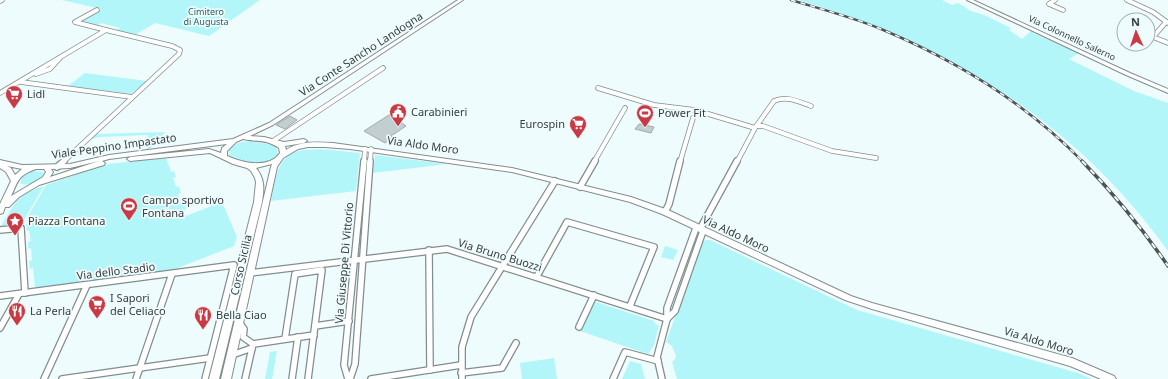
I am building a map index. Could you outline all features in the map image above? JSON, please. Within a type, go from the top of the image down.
[{"type":"main road","name":"Via Conte Sancho Landogna","points":[[237,140],[271,124],[461,0]]},
{"type":"main road","name":"Via Colonnello Salerno","points":[[969,0],[1168,91]]},
{"type":"main road","points":[[264,139],[262,137],[262,131],[271,124]]},
{"type":"main road","points":[[224,157],[224,150],[237,140],[264,139],[284,144],[300,141],[321,142],[342,146]]},
{"type":"main road","name":"Viale Peppino Impastato","points":[[0,162],[22,167],[57,167],[79,164],[109,157],[237,140]]},
{"type":"main road","points":[[274,142],[282,147],[283,150],[281,157]]},
{"type":"main road","points":[[248,166],[265,165],[301,146],[342,146]]},
{"type":"main road","name":"Via Aldo Moro","points":[[342,146],[512,170],[631,200],[665,212],[848,298],[1043,353],[1093,370],[1111,379]]},
{"type":"main road","name":"Viale Peppino Impastato","points":[[37,184],[106,162],[209,152],[217,153],[227,160],[248,166]]},
{"type":"main road","name":"Corso Sicilia","points":[[226,379],[274,167],[281,157]]},
{"type":"main road","points":[[0,165],[9,170],[16,186],[24,188],[37,184]]},
{"type":"main road","name":"Corso Sicilia","points":[[213,379],[260,193],[259,175],[248,166]]},
{"type":"main road","points":[[0,211],[14,182],[24,171],[35,167]]},
{"type":"main road","points":[[0,211],[17,195],[37,184],[49,175],[49,169],[46,167]]},
{"type":"street","points":[[1056,0],[1049,4],[1063,10]]},
{"type":"street","points":[[1127,0],[1153,12],[1167,22],[1153,37],[1168,43]]},
{"type":"street","points":[[57,167],[179,54],[180,50],[172,46],[75,22],[97,10]]},
{"type":"street","points":[[0,94],[32,76],[50,69],[61,58],[107,30]]},
{"type":"street","points":[[0,94],[107,30]]},
{"type":"street","points":[[274,142],[383,68]]},
{"type":"street","points":[[21,82],[132,97]]},
{"type":"street","points":[[598,88],[654,105],[695,110],[756,127],[763,126],[832,151],[876,158]]},
{"type":"street","points":[[662,379],[658,361],[658,348],[668,319],[675,311],[700,229],[756,127],[774,101],[777,99],[787,99],[811,106]]},
{"type":"street","points":[[580,187],[625,108]]},
{"type":"street","points":[[665,212],[669,204],[693,118]]},
{"type":"street","name":"Via Giuseppe Di Vittorio","points":[[349,379],[355,364],[363,259],[368,149]]},
{"type":"street","name":"Via Giuseppe Di Vittorio","points":[[349,379],[344,365],[354,260],[368,149]]},
{"type":"street","points":[[516,344],[502,368],[462,376],[461,365],[464,333],[471,317],[556,181]]},
{"type":"street","points":[[537,276],[567,222],[654,246],[630,306]]},
{"type":"street","points":[[0,230],[21,228],[22,293],[0,328]]},
{"type":"street","name":"Via Bruno Buozzi","points":[[250,273],[446,249],[457,251],[537,276],[668,319]]},
{"type":"street","points":[[429,250],[430,370]]},
{"type":"street","name":"Via dello Stadio","points":[[0,296],[234,265],[228,290]]},
{"type":"street","points":[[285,339],[295,274],[322,270],[308,379]]},
{"type":"street","points":[[136,379],[172,274]]},
{"type":"street","points":[[44,379],[86,285]]},
{"type":"street","points":[[228,290],[234,299]]},
{"type":"street","points":[[205,379],[228,290]]},
{"type":"street","points":[[579,327],[594,295]]},
{"type":"street","points":[[315,326],[349,321]]},
{"type":"street","points":[[239,322],[244,329],[242,337],[252,346]]},
{"type":"street","points":[[215,337],[227,327]]},
{"type":"street","points":[[231,356],[252,346],[314,335]]},
{"type":"street","points":[[292,379],[298,337]]},
{"type":"street","points":[[245,379],[252,346]]},
{"type":"street","points":[[614,379],[625,352],[658,361]]},
{"type":"street","points":[[62,379],[210,358]]},
{"type":"street","points":[[371,379],[461,365]]},
{"type":"street","points":[[207,371],[213,379]]},
{"type":"green space","name":"Cimitero di Augusta","points":[[62,0],[260,0],[209,36],[155,23],[135,35],[116,30],[120,28],[101,23],[97,26],[80,22],[101,9]]},
{"type":"green space","points":[[798,0],[942,0],[952,5],[958,3],[971,11],[984,15],[1011,28],[1009,30],[1022,39],[1031,31],[1079,53],[1069,59],[1134,91],[1168,103],[1168,251],[1132,205],[1092,164],[1050,126],[1004,94],[956,65],[906,40],[853,18]]},
{"type":"green space","points":[[85,73],[147,81],[131,94],[68,86]]},
{"type":"green space","points":[[165,132],[149,150],[147,150],[148,135],[100,137],[87,140],[94,134]]},
{"type":"green space","points":[[250,141],[272,145],[277,149],[278,156],[260,163],[246,163],[234,159],[229,155],[229,150],[235,144]]},
{"type":"green space","points":[[321,149],[360,153],[356,191],[271,201],[278,171],[285,158],[298,151]]},
{"type":"green space","points":[[368,154],[361,248],[360,250],[358,249]]},
{"type":"green space","points":[[375,155],[447,164],[373,173]]},
{"type":"green space","name":"Campo sportivo Fontana","points":[[166,158],[171,172],[174,171],[176,177],[173,178],[176,187],[179,186],[181,193],[178,194],[181,203],[184,202],[186,209],[184,211],[186,216],[222,202],[237,237],[234,246],[175,269],[35,288],[33,268],[30,269],[29,261],[32,260],[31,248],[28,249],[28,242],[31,241],[26,224],[29,223],[28,216],[46,185],[108,164]]},
{"type":"green space","points":[[34,171],[43,172],[43,176],[32,184],[26,185],[20,183],[23,176]]},
{"type":"green space","points":[[44,186],[22,223],[13,224],[14,222],[10,225],[1,226],[17,201],[27,193]]},
{"type":"green space","points":[[710,240],[857,310],[1078,373],[1092,379],[677,379],[672,362],[676,356],[672,346],[666,342],[702,242]]},
{"type":"green space","points":[[665,246],[678,250],[673,260],[661,257]]},
{"type":"green space","points":[[596,302],[654,321],[656,325],[659,325],[654,345],[648,354],[580,331],[594,303]]},
{"type":"green space","points":[[277,351],[272,379],[265,379],[270,352]]},
{"type":"green space","points":[[554,358],[557,379],[522,379],[520,363]]},
{"type":"green space","points":[[630,361],[641,364],[645,379],[622,379]]},
{"type":"building","points":[[389,115],[406,126],[391,136],[393,137],[385,143],[364,131]]},
{"type":"building","points":[[290,116],[297,120],[285,129],[276,125]]},
{"type":"building","name":"Power Fit","points":[[639,124],[654,127],[651,133],[635,129]]},
{"type":"railway","points":[[791,0],[848,17],[881,29],[909,41],[963,69],[989,85],[1038,121],[1082,161]]},
{"type":"railway","points":[[1082,161],[1127,212],[1168,266]]},
{"type":"place","name":"Lidl","points":[[14,109]]},
{"type":"place","name":"Carabinieri","points":[[398,127]]},
{"type":"place","name":"Power Fit","points":[[645,128]]},
{"type":"place","name":"Eurospin","points":[[578,139]]},
{"type":"place","name":"Campo sportivo Fontana","points":[[129,221]]},
{"type":"place","name":"Piazza Fontana","points":[[15,236]]},
{"type":"place","name":"I Sapori del Celiaco","points":[[97,319]]},
{"type":"place","name":"La Perla","points":[[17,326]]},
{"type":"place","name":"Bella Ciao","points":[[203,330]]}]
